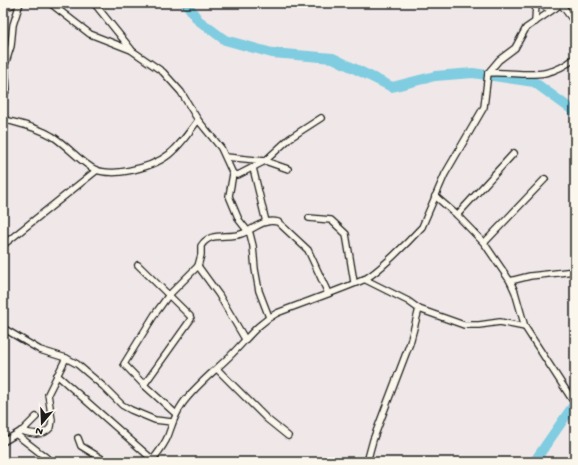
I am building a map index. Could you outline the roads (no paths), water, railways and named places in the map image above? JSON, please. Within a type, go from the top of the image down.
[{"type":"street","points":[[3,8],[19,3]]},
{"type":"street","points":[[3,97],[7,88],[6,65],[11,46],[13,25],[19,3]]},
{"type":"street","points":[[50,3],[90,34],[131,50],[173,81],[198,120],[221,148],[233,174],[229,196],[239,220],[248,229],[253,246],[259,291],[269,317]]},
{"type":"street","points":[[94,3],[131,50]]},
{"type":"street","points":[[535,22],[537,3],[547,8],[554,9]]},
{"type":"street","points":[[57,375],[152,461],[166,440],[176,414],[201,381],[217,369],[269,317],[328,292],[364,279],[392,257],[417,232],[422,226],[445,174],[484,107],[488,73],[499,60],[515,48],[526,28],[561,4],[575,23]]},
{"type":"street","points":[[488,73],[502,72],[531,75],[548,74],[569,63],[575,58]]},
{"type":"street","points":[[233,174],[238,175],[265,161],[290,138],[321,118]]},
{"type":"street","points":[[3,119],[34,128],[52,136],[97,170],[120,173],[154,165],[179,147],[198,120]]},
{"type":"street","points":[[457,214],[514,153]]},
{"type":"street","points":[[226,157],[265,161],[288,169]]},
{"type":"street","points":[[254,168],[266,222]]},
{"type":"street","points":[[3,244],[97,170]]},
{"type":"street","points":[[484,243],[545,179]]},
{"type":"street","points":[[435,196],[457,214],[484,243],[510,280],[525,327],[575,404]]},
{"type":"street","points":[[309,218],[331,220],[346,234],[354,282]]},
{"type":"street","points":[[176,414],[126,367],[125,362],[168,296],[198,266],[201,255],[201,246],[205,241],[216,236],[241,234],[248,229],[266,222],[274,221],[283,224],[308,250],[328,292]]},
{"type":"street","points":[[138,265],[190,316],[190,322],[144,385]]},
{"type":"street","points":[[198,266],[219,295],[245,340]]},
{"type":"street","points":[[510,280],[530,276],[575,271]]},
{"type":"street","points":[[364,279],[412,303],[419,309],[464,324],[479,325],[500,322],[525,327]]},
{"type":"street","points":[[367,462],[373,440],[410,343],[419,309]]},
{"type":"street","points":[[3,328],[40,350],[66,358],[83,369],[104,386],[122,405],[155,420],[172,422]]},
{"type":"street","points":[[19,433],[45,433],[51,427],[52,420],[48,394],[66,358]]},
{"type":"street","points":[[217,369],[267,419],[288,436]]},
{"type":"street","points":[[3,442],[19,433],[36,417]]},
{"type":"street","points":[[19,433],[52,462]]},
{"type":"street","points":[[78,438],[81,446],[107,462]]},
{"type":"waterway","points":[[186,3],[198,20],[225,40],[272,53],[333,58],[392,87],[435,76],[473,73],[534,82],[575,112]]},
{"type":"waterway","points":[[534,462],[575,403]]}]
